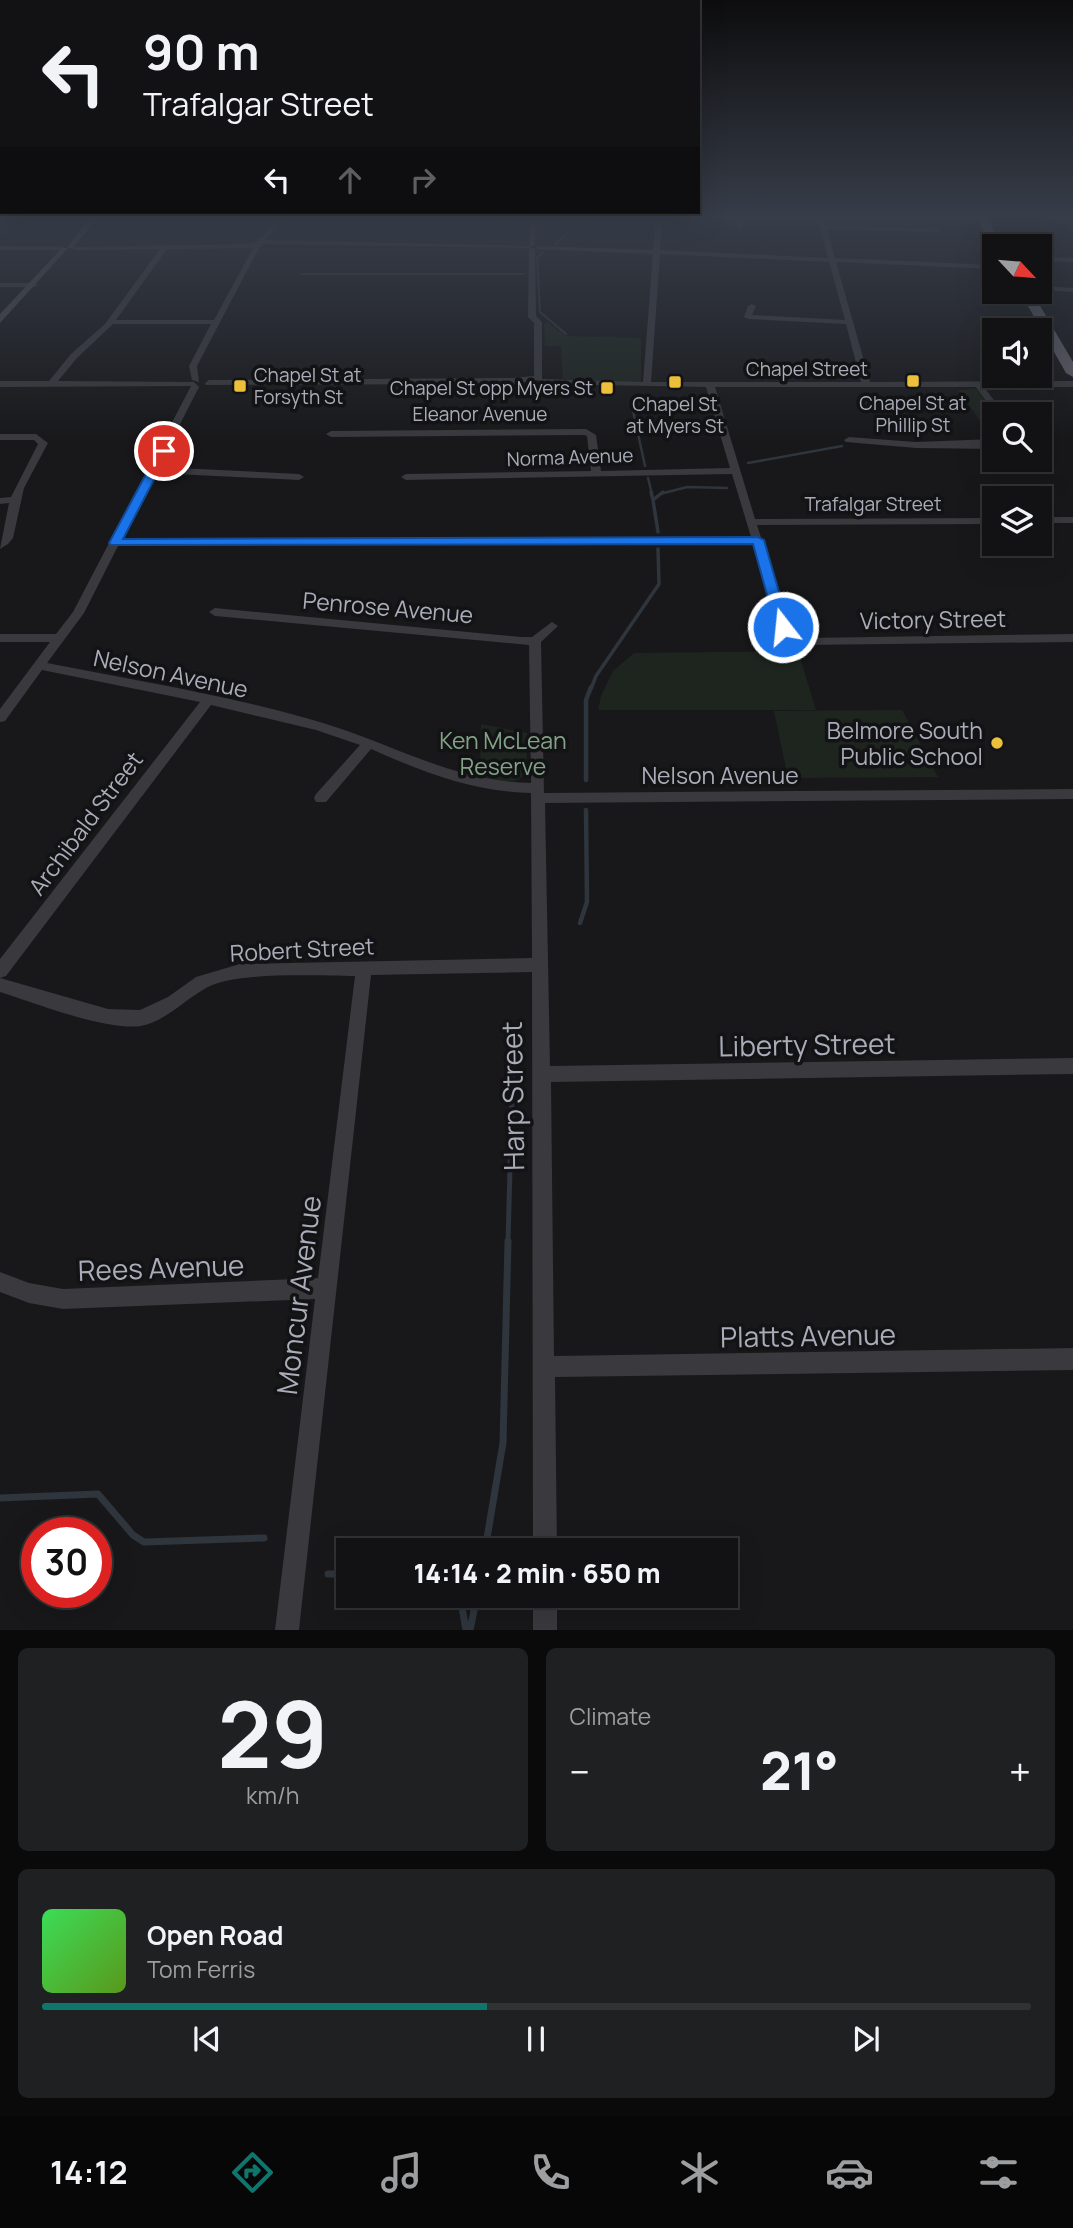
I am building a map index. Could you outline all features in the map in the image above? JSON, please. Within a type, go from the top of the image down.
[{"type":"highway","points":[[1033,304],[1073,373]]},
{"type":"main road","points":[[0,320],[28,291]]},
{"type":"street","points":[[52,383],[74,356],[111,322],[133,291]]},
{"type":"street","points":[[0,718],[78,613],[154,470],[197,381],[197,362],[234,291]]},
{"type":"street","points":[[532,291],[532,317],[538,322],[536,380]]},
{"type":"street","points":[[647,385],[653,291]]},
{"type":"street","points":[[840,291],[866,384]]},
{"type":"street","points":[[752,306],[748,317],[848,322]]},
{"type":"street","points":[[111,322],[218,322]]},
{"type":"street","name":"Chapel Street","points":[[148,382],[536,380],[647,385],[1073,384]]},
{"type":"street","name":"Chapel Street","points":[[0,384],[197,381]]},
{"type":"street","points":[[978,384],[991,402]]},
{"type":"street","points":[[115,543],[758,540],[710,385]]},
{"type":"street","name":"Eleanor Avenue","points":[[331,434],[586,432],[591,435],[596,472]]},
{"type":"street","points":[[0,437],[36,438],[43,443],[29,463],[15,500],[10,536],[0,546]]},
{"type":"street","points":[[849,440],[916,445],[982,444]]},
{"type":"street","points":[[154,470],[299,477]]},
{"type":"street","name":"Norma Avenue","points":[[406,477],[735,471]]},
{"type":"street","points":[[0,501],[15,500]]},
{"type":"street","points":[[1052,520],[1073,520]]},
{"type":"street","name":"Trafalgar Street","points":[[752,522],[982,521]]},
{"type":"street","name":"Victory Street","points":[[758,540],[783,627],[793,639],[807,642],[1073,638]]},
{"type":"street","name":"Penrose Avenue","points":[[215,612],[535,641]]},
{"type":"street","points":[[535,641],[552,626]]},
{"type":"street","points":[[0,638],[60,638]]},
{"type":"street","name":"Harp Street","points":[[535,641],[542,1074],[545,1538]]},
{"type":"street","name":"Nelson Avenue","points":[[38,666],[319,726],[470,784],[500,789],[536,793],[1073,794]]},
{"type":"street","name":"Archibald Street","points":[[0,971],[207,702]]},
{"type":"street","points":[[321,798],[368,744]]},
{"type":"street","name":"Robert Street","points":[[0,985],[108,1017],[141,1018],[174,1002],[202,982],[240,971],[539,965]]},
{"type":"street","name":"Moncur Avenue","points":[[287,1629],[365,967]]},
{"type":"street","name":"Liberty Street","points":[[542,1074],[1073,1066]]},
{"type":"street","name":"Rees Avenue","points":[[0,1282],[29,1293],[63,1298],[327,1288]]},
{"type":"street","name":"Platts Avenue","points":[[544,1367],[1073,1359]]},
{"type":"street","points":[[545,1608],[545,1629]]},
{"type":"green space","points":[[547,322],[566,336],[641,338],[641,383],[563,379],[561,346],[545,346],[544,325]]},
{"type":"green space","points":[[977,389],[986,402],[982,402],[982,423],[958,390]]},
{"type":"green space","points":[[798,651],[816,710],[598,710],[601,696],[613,671],[634,653]]},
{"type":"green space","points":[[902,710],[938,777],[788,778],[774,711]]},
{"type":"green space","name":"Ken McLean Reserve","points":[[481,724],[527,733],[527,761],[522,776],[508,782],[480,778]]},
{"type":"waterway","points":[[539,291],[540,312],[566,334]]},
{"type":"waterway","points":[[632,406],[645,466]]},
{"type":"waterway","points":[[748,463],[842,446]]},
{"type":"waterway","points":[[648,478],[652,494]]},
{"type":"waterway","points":[[661,494],[687,487],[727,488]]},
{"type":"waterway","points":[[651,492],[653,500]]},
{"type":"waterway","points":[[653,500],[661,494]]},
{"type":"waterway","points":[[653,500],[658,532]]},
{"type":"waterway","points":[[591,689],[596,676],[659,584],[658,549]]},
{"type":"waterway","points":[[586,780],[586,700],[591,687]]},
{"type":"waterway","points":[[580,923],[587,902],[586,810]]},
{"type":"waterway","points":[[508,1242],[513,1059]]},
{"type":"waterway","points":[[487,1538],[503,1443],[508,1241]]},
{"type":"waterway","points":[[0,1498],[98,1494],[133,1535],[144,1542],[264,1538]]},
{"type":"waterway","points":[[328,1574],[336,1574]]},
{"type":"waterway","points":[[462,1608],[466,1630]]},
{"type":"waterway","points":[[470,1630],[475,1608]]},
{"type":"place","name":"Chapel St at Phillip St","points":[[913,381]]},
{"type":"place","name":"Chapel St at Myers St","points":[[675,382]]},
{"type":"place","name":"Chapel St at Forsyth St","points":[[240,386]]},
{"type":"place","name":"Chapel St opp Myers St","points":[[607,388]]},
{"type":"place","name":"Belmore South Public School","points":[[997,743]]},
{"type":"route","points":[[164,451],[115,543],[758,540],[783,627]]}]
